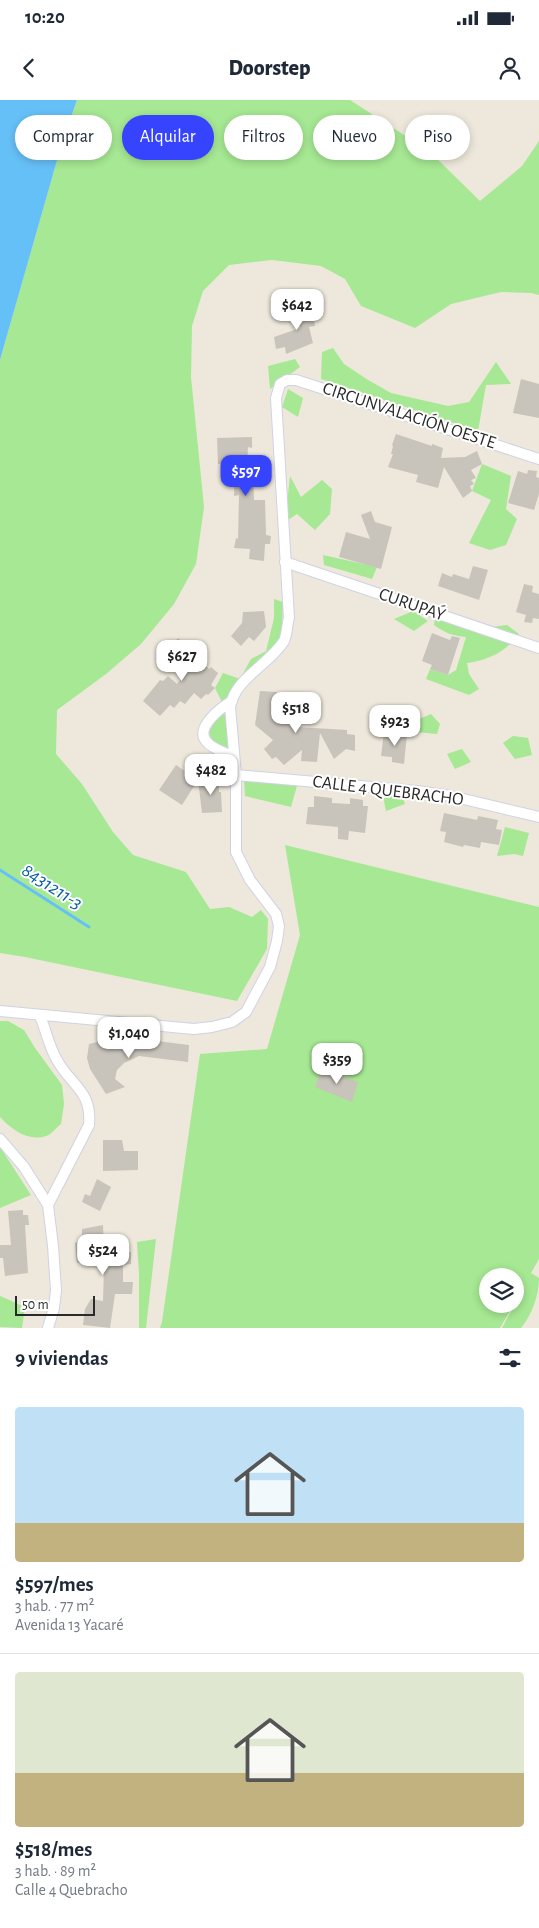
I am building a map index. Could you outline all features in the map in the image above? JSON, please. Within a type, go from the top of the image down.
[{"type":"street","name":"CIRCUNVALACIÓN OESTE","points":[[285,562],[276,398],[280,384],[287,380],[296,380],[539,459]]},
{"type":"street","name":"CURUPA´Y","points":[[285,562],[539,648]]},
{"type":"street","points":[[0,1011],[194,1029],[232,1022],[246,1012],[270,967],[279,926],[276,914],[250,880],[236,852],[236,775],[230,707],[240,686],[284,640],[288,618],[285,562]]},
{"type":"street","points":[[232,701],[223,706],[208,723],[203,734],[210,745],[234,757]]},
{"type":"street","name":"CALLE 4 QUEBRACHO","points":[[236,775],[417,790],[539,817]]},
{"type":"street","points":[[40,1016],[57,1061],[80,1089],[86,1099],[90,1113],[89,1125],[48,1205]]},
{"type":"street","points":[[0,1139],[24,1167],[48,1205],[56,1290],[54,1308],[48,1328]]},
{"type":"green space","points":[[77,100],[350,100],[373,115],[313,115],[313,160],[395,160],[395,129],[405,136],[405,160],[438,160],[480,201],[522,166],[539,141],[539,295],[501,292],[451,304],[415,328],[361,306],[345,279],[321,266],[272,260],[229,265],[203,291],[192,326],[191,377],[204,507],[196,564],[174,604],[141,644],[106,674],[57,710],[56,754],[82,784],[113,832],[133,855],[186,872],[210,909],[229,907],[252,917],[261,910],[268,919],[267,949],[237,1001],[0,953],[0,360],[57,160],[112,160],[112,115],[72,115]]},
{"type":"green space","points":[[333,348],[344,364],[391,393],[448,406],[469,402],[496,362],[511,384],[486,385],[478,431],[321,379],[322,352]]},
{"type":"green space","points":[[295,359],[300,367],[270,389],[268,366]]},
{"type":"green space","points":[[288,389],[303,398],[298,417],[282,407]]},
{"type":"green space","points":[[482,464],[511,476],[506,509],[517,519],[506,545],[490,550],[469,543],[491,500],[472,491]]},
{"type":"green space","points":[[290,476],[301,497],[322,480],[332,489],[330,514],[315,530],[297,514],[285,522]]},
{"type":"green space","points":[[323,555],[377,567],[372,579],[324,565]]},
{"type":"green space","points":[[274,599],[283,602],[282,627],[279,640],[251,667],[231,693],[228,747],[219,756],[206,726],[223,704],[215,688],[223,673],[240,679],[251,659],[266,651],[274,618]]},
{"type":"green space","points":[[413,611],[428,621],[414,631],[394,619]]},
{"type":"green space","points":[[435,618],[468,630],[507,625],[519,634],[508,646],[496,654],[482,660],[467,663],[469,674],[479,689],[469,695],[426,679],[430,669],[448,675],[456,670],[466,637],[453,635],[442,630],[434,625]]},
{"type":"green space","points":[[431,714],[440,724],[437,734],[415,732],[417,720]]},
{"type":"green space","points":[[513,736],[528,738],[532,755],[515,759],[503,743]]},
{"type":"green space","points":[[462,749],[471,762],[455,769],[447,754]]},
{"type":"green space","points":[[244,779],[297,786],[291,807],[245,796]]},
{"type":"green space","points":[[401,794],[405,804],[386,811],[383,796]]},
{"type":"green space","points":[[505,827],[529,833],[523,856],[514,854],[497,856]]},
{"type":"green space","points":[[285,845],[539,907],[539,1259],[531,1273],[539,1278],[534,1304],[521,1328],[502,1328],[510,1313],[524,1313],[524,1268],[479,1268],[479,1313],[509,1313],[500,1328],[160,1328],[200,1054],[267,1049],[300,935]]},
{"type":"green space","points":[[0,1021],[8,1021],[24,1030],[62,1085],[64,1104],[61,1124],[48,1135],[39,1137],[26,1136],[9,1126],[0,1117]]},
{"type":"green space","points":[[0,1147],[31,1195],[0,1208]]},
{"type":"green space","points":[[156,1239],[146,1328],[139,1328],[137,1242]]},
{"type":"green space","points":[[0,1296],[25,1307],[22,1328],[0,1327]]},
{"type":"water","points":[[0,100],[77,100],[72,115],[15,115],[15,160],[57,160],[0,360]]},
{"type":"building","points":[[302,298],[308,316],[313,314],[315,326],[309,327],[313,343],[286,354],[285,347],[276,349],[274,337],[300,328],[292,301]]},
{"type":"building","points":[[521,379],[539,384],[539,418],[513,413]]},
{"type":"building","points":[[396,434],[443,448],[441,458],[465,457],[477,451],[482,464],[471,470],[476,478],[471,480],[474,484],[470,486],[472,491],[463,498],[444,467],[438,488],[416,482],[418,475],[388,467],[393,454],[391,454],[392,445]]},
{"type":"building","points":[[252,437],[252,448],[248,447],[247,466],[253,466],[254,500],[265,500],[266,535],[271,536],[270,544],[265,544],[264,561],[249,559],[250,549],[234,548],[236,538],[238,539],[239,495],[234,496],[235,463],[218,464],[217,438]]},
{"type":"building","points":[[528,470],[537,471],[536,477],[539,478],[539,494],[534,510],[508,503],[518,471],[527,474]]},
{"type":"building","points":[[371,511],[375,522],[392,527],[381,569],[339,557],[346,532],[370,539],[361,515]]},
{"type":"building","points":[[473,566],[488,570],[479,600],[438,586],[442,573],[452,577],[453,574],[469,579]]},
{"type":"building","points":[[524,584],[533,586],[532,592],[539,594],[539,619],[533,618],[532,623],[524,622],[526,615],[516,612]]},
{"type":"building","points":[[264,611],[266,627],[254,641],[249,637],[241,646],[231,636],[242,623],[243,612]]},
{"type":"building","points":[[432,633],[450,640],[452,636],[460,638],[448,675],[430,669],[432,665],[422,661]]},
{"type":"building","points":[[178,638],[209,669],[211,667],[218,673],[211,685],[215,688],[201,699],[194,693],[185,704],[180,701],[174,708],[170,705],[160,716],[143,701],[160,680],[163,681],[168,676],[177,684],[191,667],[169,649]]},
{"type":"building","points":[[260,691],[277,692],[277,719],[286,712],[297,727],[347,730],[347,734],[355,735],[355,751],[346,749],[334,759],[320,733],[317,762],[301,761],[302,750],[284,765],[276,757],[272,759],[264,749],[273,740],[255,725]]},
{"type":"building","points":[[384,732],[407,734],[404,764],[392,762],[392,757],[381,756]]},
{"type":"building","points":[[176,765],[198,780],[182,805],[159,790]]},
{"type":"building","points":[[208,778],[219,778],[222,812],[202,813],[198,780],[208,787]]},
{"type":"building","points":[[314,796],[332,798],[332,803],[350,804],[350,798],[363,800],[363,806],[368,806],[365,833],[349,831],[348,840],[338,839],[338,827],[306,824],[308,807],[314,807]]},
{"type":"building","points":[[444,813],[477,820],[478,816],[498,820],[496,829],[502,830],[499,845],[481,842],[480,848],[464,845],[463,847],[444,842],[446,832],[440,831]]},
{"type":"building","points":[[149,1040],[189,1045],[188,1062],[139,1056],[124,1063],[117,1070],[115,1079],[125,1087],[106,1094],[90,1069],[87,1058],[89,1044],[97,1042],[108,1047]]},
{"type":"building","points":[[321,1069],[358,1082],[352,1102],[315,1087]]},
{"type":"building","points":[[103,1140],[122,1140],[124,1151],[138,1151],[138,1170],[103,1171]]},
{"type":"building","points":[[97,1179],[111,1187],[100,1211],[82,1202],[85,1194],[90,1196]]},
{"type":"building","points":[[23,1210],[23,1215],[28,1215],[29,1225],[25,1225],[28,1273],[5,1276],[3,1258],[0,1258],[0,1245],[11,1245],[8,1211]]},
{"type":"building","points":[[103,1225],[104,1254],[131,1252],[131,1264],[123,1265],[123,1282],[133,1282],[132,1294],[115,1294],[110,1328],[83,1325],[85,1309],[91,1299],[103,1301],[104,1266],[96,1267],[96,1260],[77,1263],[75,1243],[82,1241],[82,1229]]},
{"type":"waterway","name":"8431211-3","points":[[0,870],[89,927]]}]
